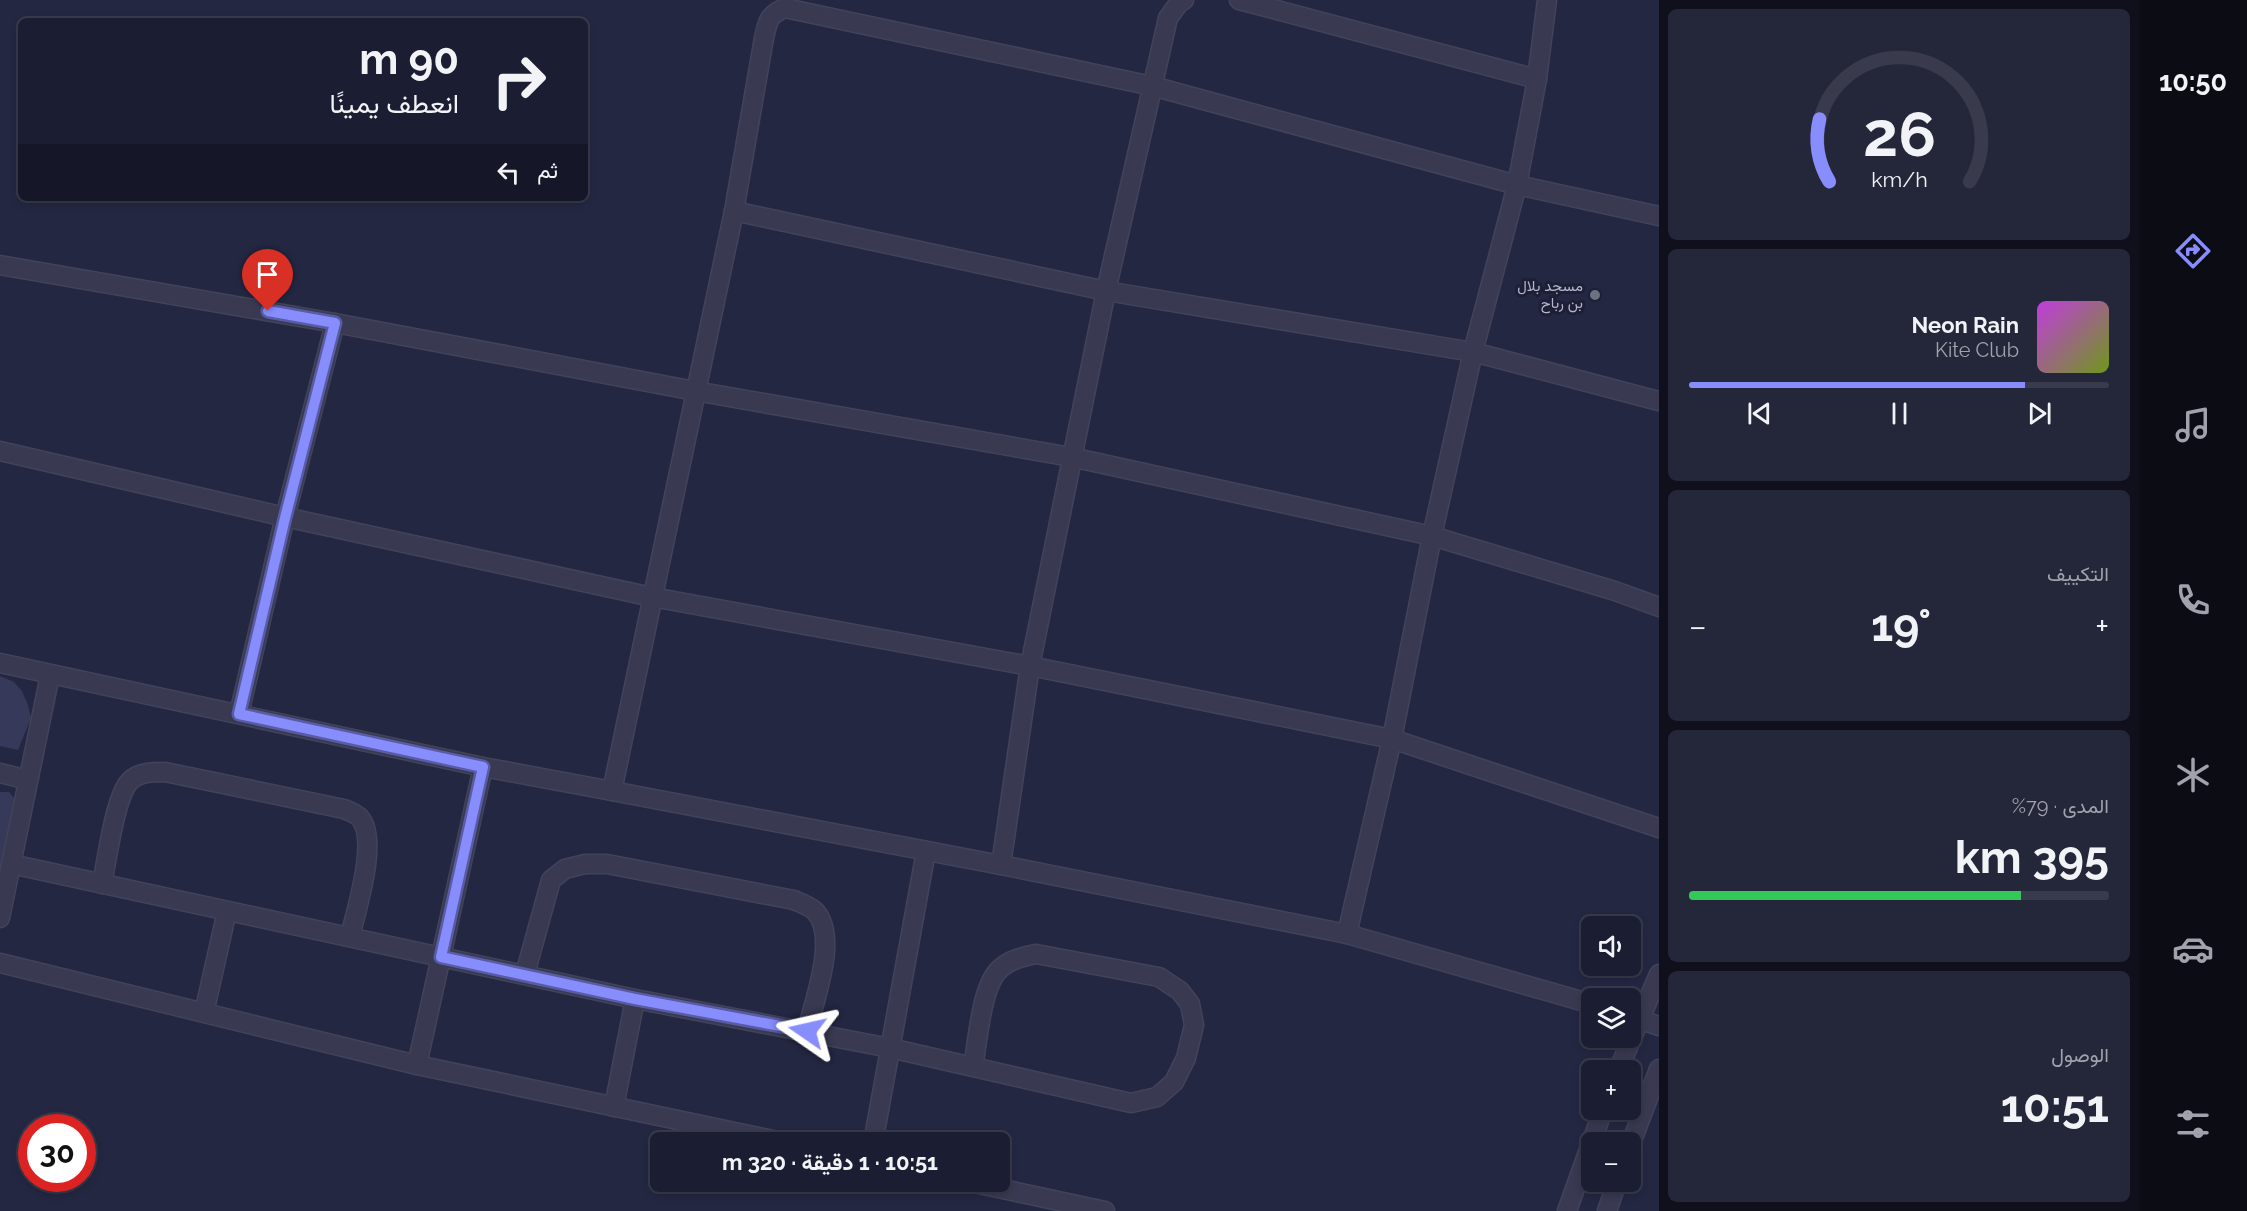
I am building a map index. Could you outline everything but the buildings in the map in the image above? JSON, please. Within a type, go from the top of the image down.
[{"type":"street","points":[[1001,865],[1030,666],[1106,291],[1168,18],[1184,0]]},
{"type":"street","points":[[1239,0],[1537,79]]},
{"type":"street","points":[[1347,934],[1392,739],[1432,537],[1473,352],[1517,185],[1537,79],[1547,0]]},
{"type":"street","points":[[612,791],[734,211],[764,38],[768,21],[774,13],[785,8],[1152,86],[1517,185],[1659,216]]},
{"type":"street","points":[[734,211],[1106,291],[1473,352],[1659,401]]},
{"type":"street","points":[[0,265],[335,323],[695,391],[1071,457],[1432,537],[1615,591],[1659,607]]},
{"type":"street","points":[[239,714],[285,518],[335,323]]},
{"type":"street","points":[[0,451],[285,518],[652,597],[1030,666],[1392,739],[1659,828]]},
{"type":"street","points":[[0,663],[483,767],[1001,865],[1347,934],[1581,1001]]},
{"type":"street","points":[[0,918],[50,675]]},
{"type":"street","points":[[417,1065],[483,767]]},
{"type":"street","points":[[102,884],[122,793],[131,780],[146,773],[165,772],[344,809],[360,817],[367,832],[369,848],[350,938]]},
{"type":"street","points":[[0,773],[28,780]]},
{"type":"street","points":[[875,1132],[926,851]]},
{"type":"street","points":[[11,864],[635,999],[890,1048],[973,1067],[1131,1103],[1157,1096],[1174,1082],[1186,1059],[1194,1025],[1190,1004],[1180,991],[1159,978],[1036,954],[1017,958],[999,969],[988,988],[973,1067]]},
{"type":"street","points":[[525,974],[551,880],[565,869],[585,864],[607,864],[794,900],[814,910],[823,927],[826,951],[807,1031]]},
{"type":"street","points":[[204,1013],[226,911]]},
{"type":"street","points":[[0,963],[417,1065],[734,1132]]},
{"type":"street","points":[[1641,1007],[1659,974]]},
{"type":"street","points":[[614,1107],[635,999]]},
{"type":"street","points":[[1641,1020],[1659,1026]]},
{"type":"street","points":[[1635,1132],[1659,1069]]},
{"type":"street","points":[[1567,1211],[1599,1120]]},
{"type":"street","points":[[1010,1191],[1105,1211]]},
{"type":"street","points":[[1607,1211],[1614,1192]]},
{"type":"place","name":"مسجد بلال بن رباح","points":[[1595,295]]},
{"type":"route","points":[[268,311],[335,323],[285,518],[239,714],[483,767],[441,957],[635,999],[807,1031]]}]
